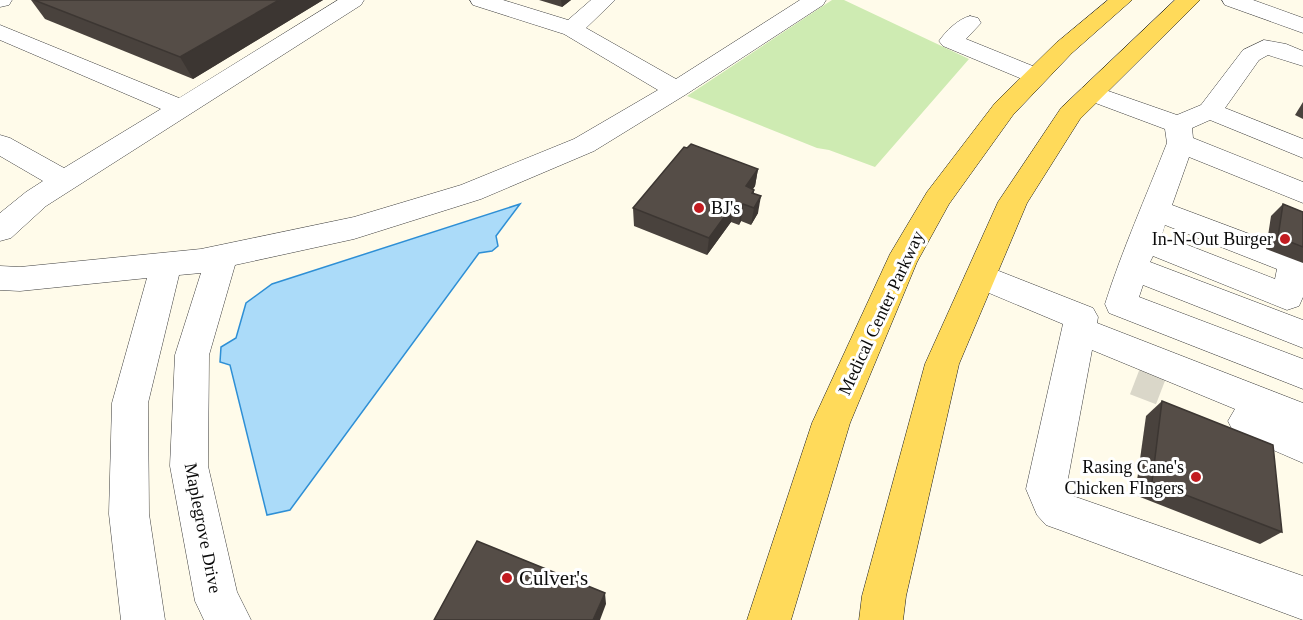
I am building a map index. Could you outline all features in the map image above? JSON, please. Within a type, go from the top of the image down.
[{"type":"main road","name":"Medical Center Parkway","points":[[770,620],[774,598],[831,423],[901,262],[937,199],[1004,109],[1064,48],[1121,0]]},
{"type":"main road","points":[[881,620],[884,596],[942,364],[1013,202],[1070,114],[1189,0]]},
{"type":"lane","points":[[0,230],[36,199],[353,0]]},
{"type":"lane","points":[[481,0],[572,29],[676,90]]},
{"type":"lane","points":[[572,29],[604,0]]},
{"type":"lane","points":[[0,278],[20,279],[166,265],[222,257],[354,228],[471,192],[584,145],[676,90],[815,0]]},
{"type":"lane","points":[[1233,0],[1303,26]]},
{"type":"lane","points":[[1283,0],[1303,8]]},
{"type":"lane","points":[[970,23],[951,41],[1036,76]]},
{"type":"lane","points":[[0,32],[181,108]]},
{"type":"lane","points":[[1303,59],[1278,49],[1264,47],[1251,55],[1187,140],[1138,254],[1121,304],[1303,374]]},
{"type":"lane","points":[[1091,93],[1303,193]]},
{"type":"lane","points":[[1210,111],[1303,149]]},
{"type":"lane","points":[[1187,140],[1207,163],[1238,176]]},
{"type":"lane","points":[[0,144],[64,181]]},
{"type":"lane","points":[[1138,254],[1287,297],[1294,263],[1156,210]]},
{"type":"lane","points":[[1138,254],[1303,334]]},
{"type":"lane","name":"Maplegrove Drive","points":[[222,257],[192,355],[189,466],[217,601],[229,620]]},
{"type":"lane","points":[[143,620],[129,514],[130,403],[166,265]]},
{"type":"lane","points":[[981,276],[1081,317],[1046,489],[1051,502],[1060,511],[1070,515],[1303,598]]},
{"type":"lane","points":[[1077,341],[1150,381],[1303,446]]},
{"type":"lane","points":[[1077,341],[1303,420]]},
{"type":"green space","points":[[832,0],[844,0],[969,59],[875,167],[829,150],[817,148],[687,96]]},
{"type":"water","points":[[520,204],[496,236],[498,246],[492,251],[479,253],[290,510],[267,515],[230,365],[220,362],[221,347],[236,338],[246,303],[272,284]]},
{"type":"building","points":[[34,0],[279,0],[180,57]]},
{"type":"building","name":"BJ's","points":[[691,144],[758,169],[746,186],[754,190],[752,193],[761,196],[754,208],[743,204],[741,208],[733,205],[709,238],[633,208],[684,147],[687,148]]},
{"type":"building","points":[[1283,204],[1303,212],[1303,247],[1278,237]]},
{"type":"building","name":"Rasing Cane's Chicken FIngers","points":[[1162,401],[1273,445],[1282,532],[1152,482]]},
{"type":"building","name":"Culver's","points":[[477,541],[605,593],[593,620],[434,620]]},
{"type":"tunnel","points":[[1137,376],[1163,386]]},
{"type":"place","name":"BJ's","points":[[699,208]]},
{"type":"place","name":"In-N-Out Burger","points":[[1285,239]]},
{"type":"place","name":"Rasing Cane's Chicken FIngers","points":[[1196,477]]},
{"type":"place","name":"Culver's","points":[[507,578]]}]
